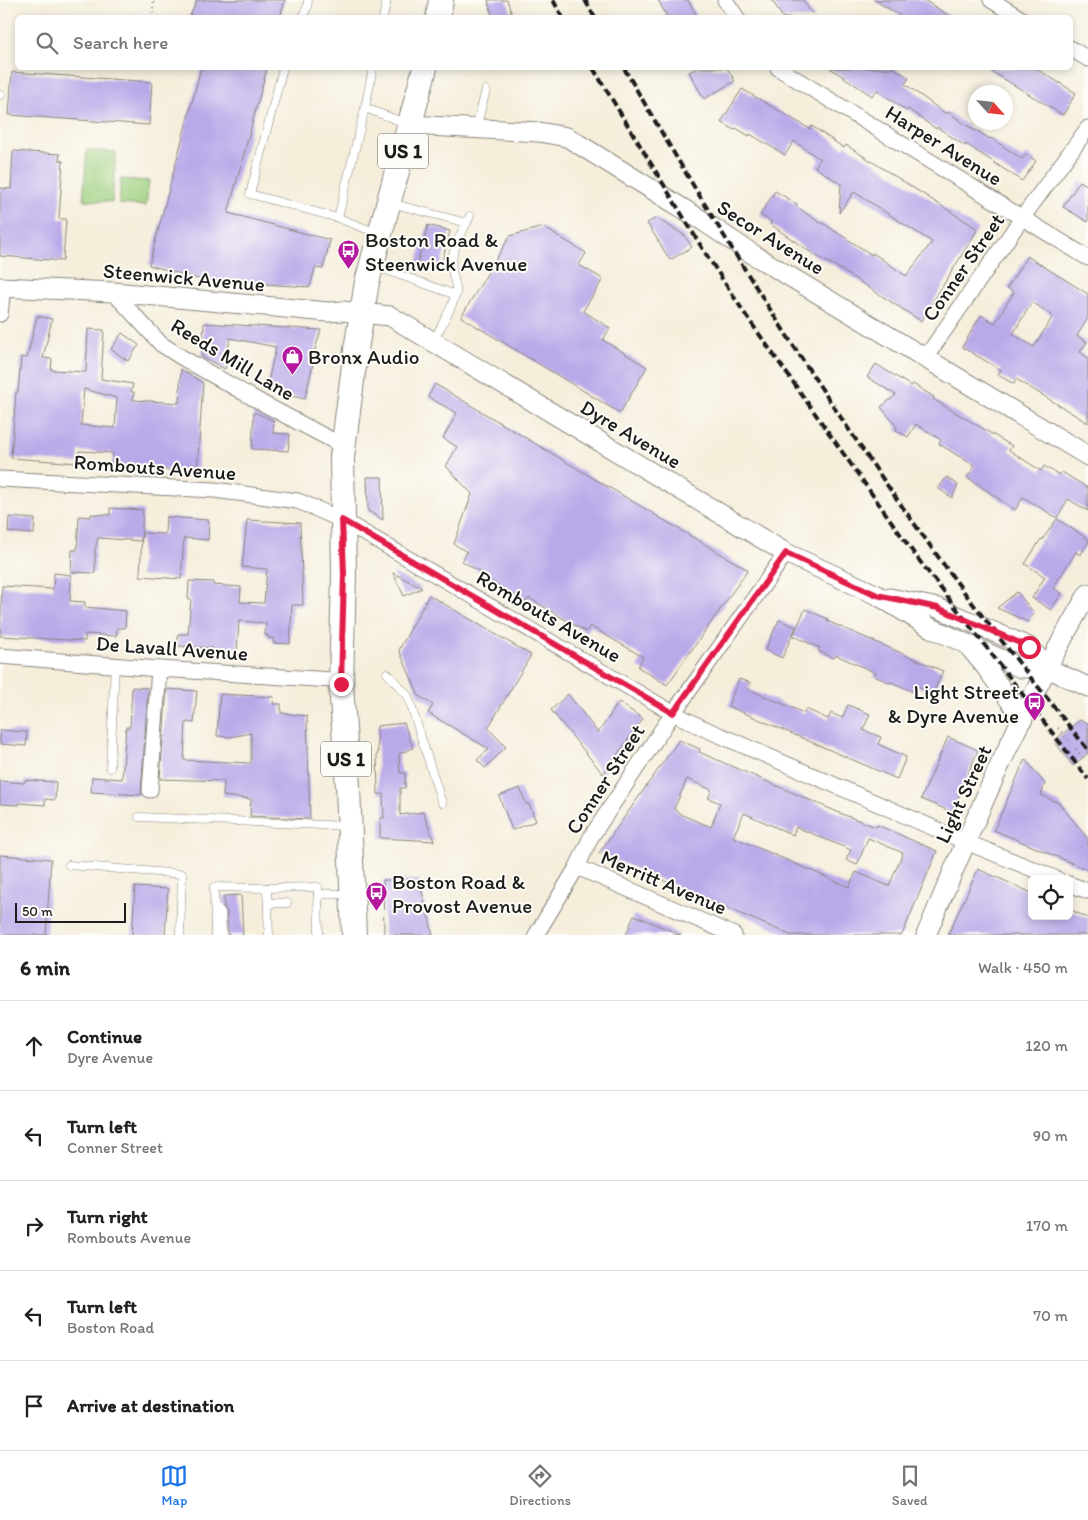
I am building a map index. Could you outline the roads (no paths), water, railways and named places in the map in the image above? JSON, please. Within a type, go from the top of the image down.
[{"type":"main road","points":[[438,15],[441,0]]},
{"type":"main road","name":"US 1","points":[[354,935],[350,834],[348,826],[348,786],[341,684],[344,574],[342,520],[343,446],[356,350],[368,282],[424,70]]},
{"type":"street","points":[[725,0],[735,15]]},
{"type":"street","points":[[992,0],[1015,15]]},
{"type":"street","points":[[1073,50],[1088,59]]},
{"type":"street","name":"Harper Avenue","points":[[781,70],[1088,258]]},
{"type":"street","name":"Secor Avenue","points":[[410,125],[539,132],[568,137],[754,255],[1088,456]]},
{"type":"street","name":"Conner Street","points":[[926,357],[1022,218],[1088,128]]},
{"type":"street","points":[[0,314],[1,287]]},
{"type":"street","name":"Steenwick Avenue","points":[[1,287],[113,292],[363,314]]},
{"type":"street","name":"Reeds Mill Lane","points":[[113,292],[161,344],[262,403],[343,446]]},
{"type":"street","name":"Dyre Avenue","points":[[363,314],[390,316],[786,553],[877,595],[931,628],[966,644],[1021,668],[1047,668]]},
{"type":"street","name":"Rombouts Avenue","points":[[0,479],[214,490],[298,501],[342,520],[673,713],[703,728],[966,842],[1047,875]]},
{"type":"street","name":"Conner Street","points":[[536,935],[576,867],[591,837],[673,713],[786,553]]},
{"type":"street","name":"Light Street","points":[[926,935],[1023,718],[1060,642],[1088,594]]},
{"type":"street","name":"Dyre Avenue","points":[[877,595],[938,608],[1029,647],[1047,668],[1088,687]]},
{"type":"street","points":[[966,644],[985,666],[1023,718]]},
{"type":"street","name":"De Lavall Avenue","points":[[0,656],[159,669],[332,680],[341,684]]},
{"type":"street","points":[[150,790],[159,669]]},
{"type":"street","name":"Merritt Avenue","points":[[576,867],[734,935]]},
{"type":"street","points":[[1073,885],[1088,891]]},
{"type":"lane","points":[[304,15],[308,0]]},
{"type":"lane","points":[[384,15],[387,0]]},
{"type":"lane","points":[[282,70],[250,194],[338,218],[381,234]]},
{"type":"lane","points":[[338,218],[373,70]]},
{"type":"lane","points":[[476,128],[486,90]]},
{"type":"lane","points":[[364,108],[410,125]]},
{"type":"lane","points":[[389,203],[469,219],[453,256],[451,269],[456,284],[456,295],[433,342]]},
{"type":"lane","points":[[372,265],[456,295]]},
{"type":"lane","points":[[110,768],[115,665]]},
{"type":"lane","points":[[386,673],[408,696],[442,803]]},
{"type":"lane","points":[[139,817],[348,826]]},
{"type":"lane","points":[[69,865],[182,874],[180,935]]},
{"type":"lane","points":[[215,935],[214,887],[318,887],[319,935]]},
{"type":"lane","points":[[267,888],[269,935]]},
{"type":"lane","points":[[317,900],[352,894]]},
{"type":"lane","points":[[268,904],[286,903]]},
{"type":"lane","points":[[214,905],[221,912],[222,935]]},
{"type":"railway","points":[[553,0],[561,15]]},
{"type":"railway","points":[[585,0],[593,15]]},
{"type":"railway","points":[[594,70],[704,251],[747,317],[915,555],[1088,779]]},
{"type":"railway","points":[[625,70],[700,197],[780,325],[863,450],[967,595],[1088,750]]},
{"type":"place","name":"Boston Road & Steenwick Avenue","points":[[349,270]]},
{"type":"place","name":"Bronx Audio","points":[[292,375]]},
{"type":"place","name":"Light Street & Dyre Avenue","points":[[1035,722]]},
{"type":"place","name":"Boston Road & Provost Avenue","points":[[376,912]]}]
